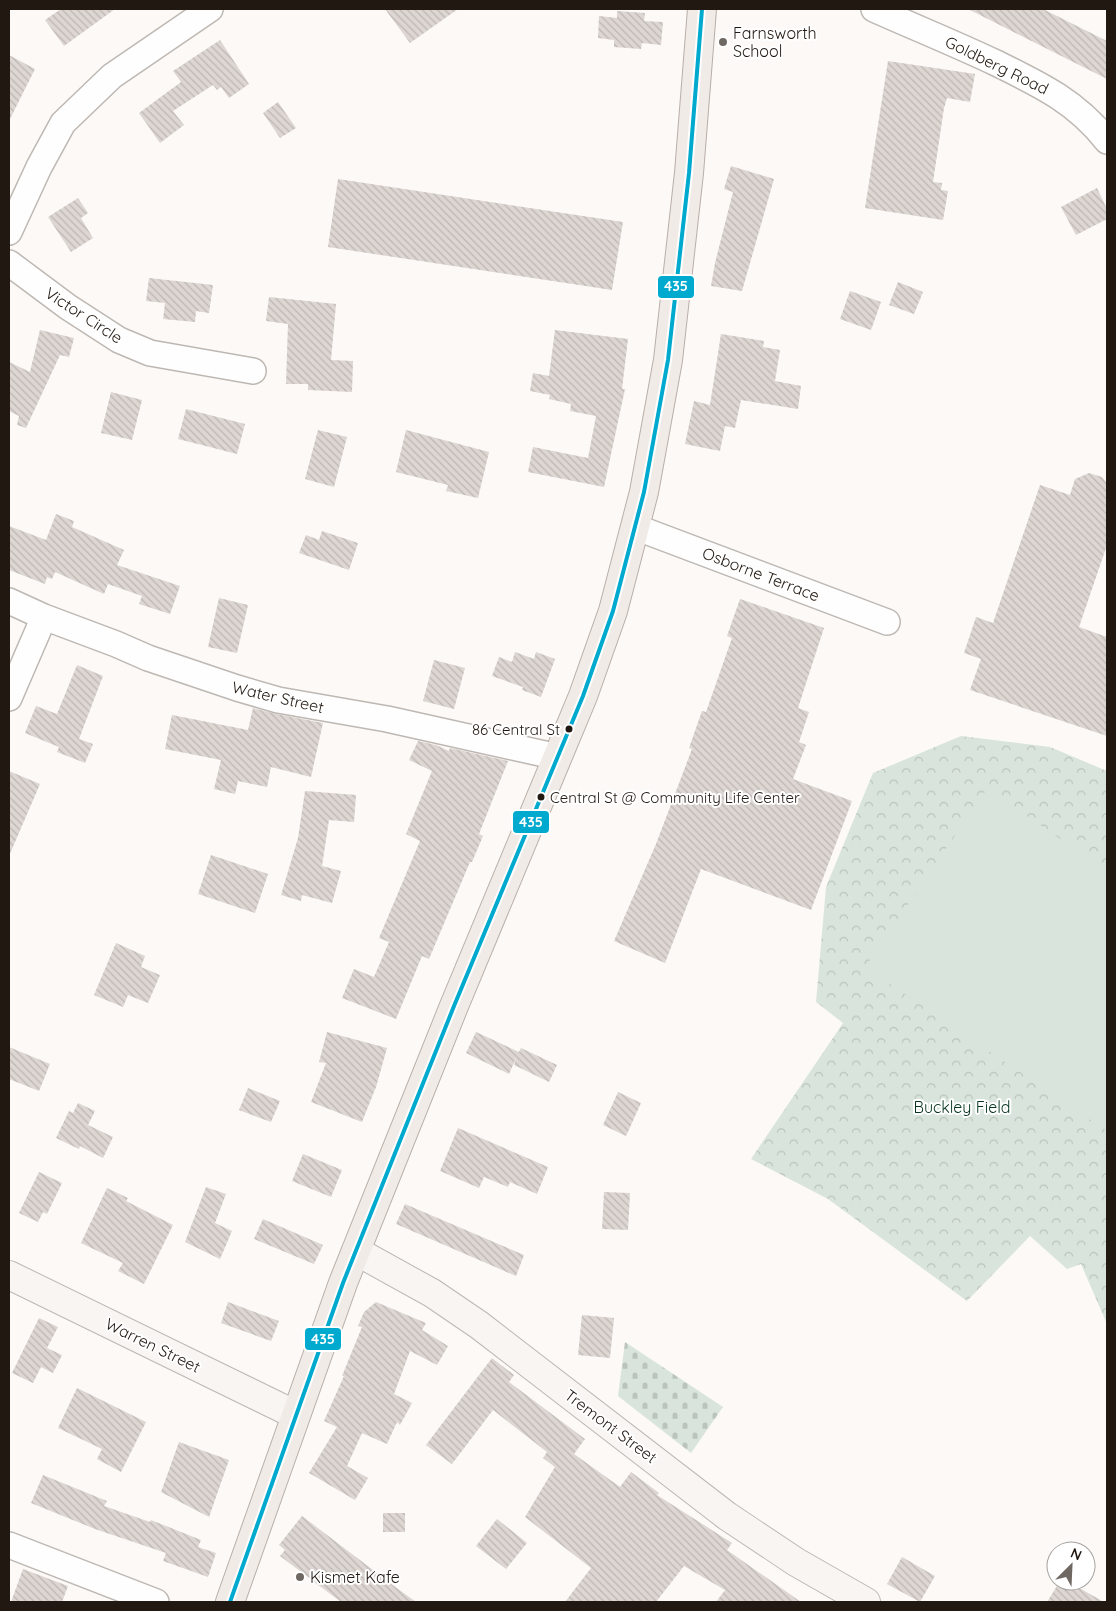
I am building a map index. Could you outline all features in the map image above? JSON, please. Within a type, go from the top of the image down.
[{"type":"main road","points":[[230,1602],[356,1251],[608,629],[635,528],[653,448],[668,360],[688,183],[702,9]]},
{"type":"street","points":[[9,232],[39,167],[63,123],[112,76],[210,9]]},
{"type":"street","name":"Goldberg Road","points":[[874,9],[972,52],[1051,91],[1095,125],[1107,141]]},
{"type":"street","name":"Victor Circle","points":[[9,263],[119,340],[150,353],[252,371]]},
{"type":"street","name":"Osborne Terrace","points":[[635,528],[887,622]]},
{"type":"street","name":"Water Street","points":[[9,601],[44,617],[148,658],[210,680],[278,700],[387,718],[558,756]]},
{"type":"street","points":[[9,698],[44,617]]},
{"type":"street","name":"Tremont Street","points":[[356,1251],[432,1293],[479,1325],[727,1516],[796,1562],[866,1602]]},
{"type":"street","name":"Warren Street","points":[[9,1275],[296,1416]]},
{"type":"street","points":[[9,1545],[156,1602]]},
{"type":"green space","name":"Buckley Field","points":[[961,736],[1050,747],[1107,771],[1107,1324],[1081,1264],[1067,1269],[1030,1236],[967,1301],[828,1199],[751,1159],[843,1023],[816,1002],[826,887],[873,773]]},
{"type":"green space","points":[[987,789],[1107,871],[1107,1131],[865,967]]},
{"type":"green space","points":[[625,1342],[723,1407],[691,1453],[618,1396]]},
{"type":"building","points":[[61,9],[115,9],[64,46],[45,20]]},
{"type":"building","points":[[385,9],[458,9],[410,43]]},
{"type":"building","points":[[968,9],[1043,9],[1107,41],[1107,79]]},
{"type":"building","points":[[617,11],[645,13],[644,21],[663,22],[661,45],[642,43],[641,49],[614,47],[614,40],[598,38],[599,16],[617,18]]},
{"type":"building","points":[[220,40],[249,84],[229,98],[221,87],[217,90],[213,85],[173,111],[184,125],[160,143],[139,113],[181,82],[173,71]]},
{"type":"building","points":[[9,55],[35,69],[9,121]]},
{"type":"building","points":[[888,61],[975,74],[970,102],[947,98],[944,108],[933,182],[942,183],[941,190],[948,191],[943,220],[865,208]]},
{"type":"building","points":[[278,102],[296,128],[280,138],[263,113]]},
{"type":"building","points":[[731,166],[774,179],[742,291],[711,286],[733,192],[724,189]]},
{"type":"building","points":[[338,179],[623,222],[612,290],[328,247]]},
{"type":"building","points":[[1097,188],[1107,209],[1107,219],[1076,235],[1061,207]]},
{"type":"building","points":[[78,198],[88,213],[81,218],[93,238],[71,252],[48,217]]},
{"type":"building","points":[[149,278],[213,285],[209,313],[196,311],[195,322],[163,319],[165,303],[146,301]]},
{"type":"building","points":[[898,282],[923,292],[914,314],[889,305]]},
{"type":"building","points":[[850,291],[881,302],[871,330],[840,319]]},
{"type":"building","points":[[269,297],[336,304],[331,360],[353,361],[352,392],[308,390],[308,384],[286,384],[288,324],[266,321]]},
{"type":"building","points":[[40,330],[74,338],[69,357],[60,355],[26,428],[17,425],[19,416],[9,411],[9,362],[30,372]]},
{"type":"building","points":[[555,330],[628,339],[622,389],[625,389],[604,487],[528,472],[533,447],[588,458],[596,416],[570,411],[571,404],[549,399],[550,395],[530,391],[533,373],[549,376]]},
{"type":"building","points":[[721,334],[764,341],[763,347],[780,350],[775,381],[801,386],[798,409],[741,400],[735,428],[725,426],[720,451],[685,444],[694,401],[710,405]]},
{"type":"building","points":[[111,392],[142,400],[132,440],[101,433]]},
{"type":"building","points":[[186,409],[245,424],[237,454],[178,439]]},
{"type":"building","points":[[318,430],[347,437],[334,487],[305,479]]},
{"type":"building","points":[[406,430],[489,452],[478,498],[446,491],[448,485],[396,472]]},
{"type":"building","points":[[1089,473],[1102,477],[1107,483],[1107,545],[1079,627],[1107,637],[1107,736],[970,690],[981,659],[964,653],[976,617],[993,623],[1040,485],[1070,495],[1075,479]]},
{"type":"building","points":[[56,514],[74,521],[72,527],[124,550],[117,565],[180,586],[170,614],[139,604],[142,596],[108,584],[104,594],[55,572],[52,579],[47,577],[45,584],[9,570],[9,526],[46,540]]},
{"type":"building","points":[[322,531],[358,543],[349,570],[299,553],[306,535],[319,540]]},
{"type":"building","points":[[219,598],[248,605],[237,653],[208,647]]},
{"type":"building","points":[[740,599],[824,628],[798,708],[809,712],[799,742],[806,745],[793,779],[852,801],[811,910],[701,869],[665,963],[614,941],[656,844],[692,749],[689,748],[702,711],[706,712],[732,638],[727,636]]},
{"type":"building","points":[[515,652],[534,659],[536,652],[555,659],[541,697],[522,690],[523,687],[492,676],[499,657],[512,662]]},
{"type":"building","points":[[434,660],[465,668],[454,709],[423,701]]},
{"type":"building","points":[[77,665],[103,676],[79,739],[93,744],[85,763],[57,752],[59,747],[25,733],[36,706],[57,714]]},
{"type":"building","points":[[253,708],[323,723],[311,777],[271,767],[267,787],[238,781],[235,794],[214,789],[221,760],[165,749],[172,715],[248,730]]},
{"type":"building","points":[[418,741],[436,745],[449,751],[450,748],[508,761],[479,834],[483,836],[472,862],[470,862],[429,959],[422,956],[396,1019],[342,998],[354,969],[374,977],[389,942],[379,938],[420,841],[406,834],[432,771],[409,760]]},
{"type":"building","points":[[9,771],[40,784],[9,856]]},
{"type":"building","points":[[305,791],[356,795],[354,822],[329,820],[322,866],[341,871],[332,903],[302,895],[301,901],[281,895],[298,838]]},
{"type":"building","points":[[211,855],[268,874],[255,913],[198,894]]},
{"type":"building","points":[[116,943],[145,956],[141,967],[160,975],[148,1003],[128,995],[123,1007],[94,995]]},
{"type":"building","points":[[327,1032],[387,1048],[376,1087],[362,1122],[311,1102],[326,1063],[319,1062]]},
{"type":"building","points":[[476,1032],[519,1052],[521,1048],[557,1065],[549,1082],[514,1065],[517,1056],[509,1074],[466,1053]]},
{"type":"building","points":[[9,1047],[50,1064],[39,1091],[9,1079]]},
{"type":"building","points":[[248,1088],[280,1101],[271,1122],[239,1110]]},
{"type":"building","points":[[618,1092],[641,1103],[626,1136],[603,1125]]},
{"type":"building","points":[[78,1103],[95,1111],[88,1125],[113,1137],[103,1158],[80,1146],[79,1149],[56,1138],[69,1111],[73,1113]]},
{"type":"building","points":[[458,1128],[548,1167],[537,1194],[510,1182],[508,1187],[484,1177],[479,1188],[440,1171]]},
{"type":"building","points":[[303,1154],[342,1170],[331,1197],[292,1181]]},
{"type":"building","points":[[39,1172],[62,1183],[47,1214],[43,1212],[38,1222],[19,1213]]},
{"type":"building","points":[[206,1187],[226,1194],[215,1223],[232,1231],[220,1259],[185,1242]]},
{"type":"building","points":[[107,1188],[128,1198],[126,1201],[173,1225],[144,1284],[118,1271],[123,1263],[81,1243]]},
{"type":"building","points":[[604,1192],[630,1193],[628,1230],[602,1229]]},
{"type":"building","points":[[405,1204],[524,1255],[516,1276],[396,1224]]},
{"type":"building","points":[[263,1219],[323,1245],[314,1264],[254,1239]]},
{"type":"building","points":[[228,1302],[279,1321],[271,1341],[221,1323]]},
{"type":"building","points":[[376,1302],[426,1323],[422,1330],[448,1346],[437,1365],[410,1351],[394,1394],[412,1403],[400,1425],[397,1422],[387,1444],[362,1433],[347,1466],[368,1478],[355,1500],[309,1473],[337,1427],[324,1421],[344,1376],[342,1376],[362,1327],[358,1326],[364,1312]]},
{"type":"building","points":[[582,1315],[614,1318],[610,1358],[578,1355]]},
{"type":"building","points":[[39,1318],[58,1327],[47,1348],[62,1355],[53,1373],[41,1367],[33,1383],[12,1373]]},
{"type":"building","points":[[492,1358],[514,1375],[509,1382],[585,1439],[574,1454],[620,1487],[631,1472],[659,1493],[657,1495],[732,1543],[727,1550],[801,1602],[716,1602],[725,1590],[684,1566],[656,1602],[565,1602],[591,1568],[525,1517],[555,1467],[543,1458],[547,1452],[493,1410],[452,1464],[426,1445]]},
{"type":"building","points":[[77,1388],[146,1422],[121,1472],[97,1459],[102,1449],[58,1428]]},
{"type":"building","points":[[179,1442],[229,1460],[209,1517],[161,1492]]},
{"type":"building","points":[[43,1475],[107,1501],[104,1506],[150,1522],[151,1520],[201,1540],[198,1547],[216,1553],[208,1577],[163,1561],[166,1553],[95,1529],[31,1503]]},
{"type":"building","points":[[383,1513],[405,1513],[405,1532],[383,1532]]},
{"type":"building","points":[[302,1516],[416,1602],[341,1602],[280,1556],[285,1550],[279,1545]]},
{"type":"building","points":[[497,1519],[527,1543],[506,1569],[476,1546]]},
{"type":"building","points":[[902,1557],[935,1576],[920,1602],[887,1584]]},
{"type":"building","points":[[23,1569],[68,1586],[62,1602],[11,1602]]},
{"type":"building","points":[[1054,1591],[1085,1591],[1104,1602],[1047,1602]]},
{"type":"transit line","name":"435","points":[[230,1602],[343,1283],[454,1006],[583,696],[613,611],[644,492],[668,360],[689,173],[702,9]]},
{"type":"place","name":"Farnsworth School","points":[[723,42]]},
{"type":"place","name":"86 Central St","points":[[569,729]]},
{"type":"place","name":"Central St @ Community Life Center","points":[[541,797]]},
{"type":"place","name":"Kismet Kafe","points":[[300,1577]]}]
